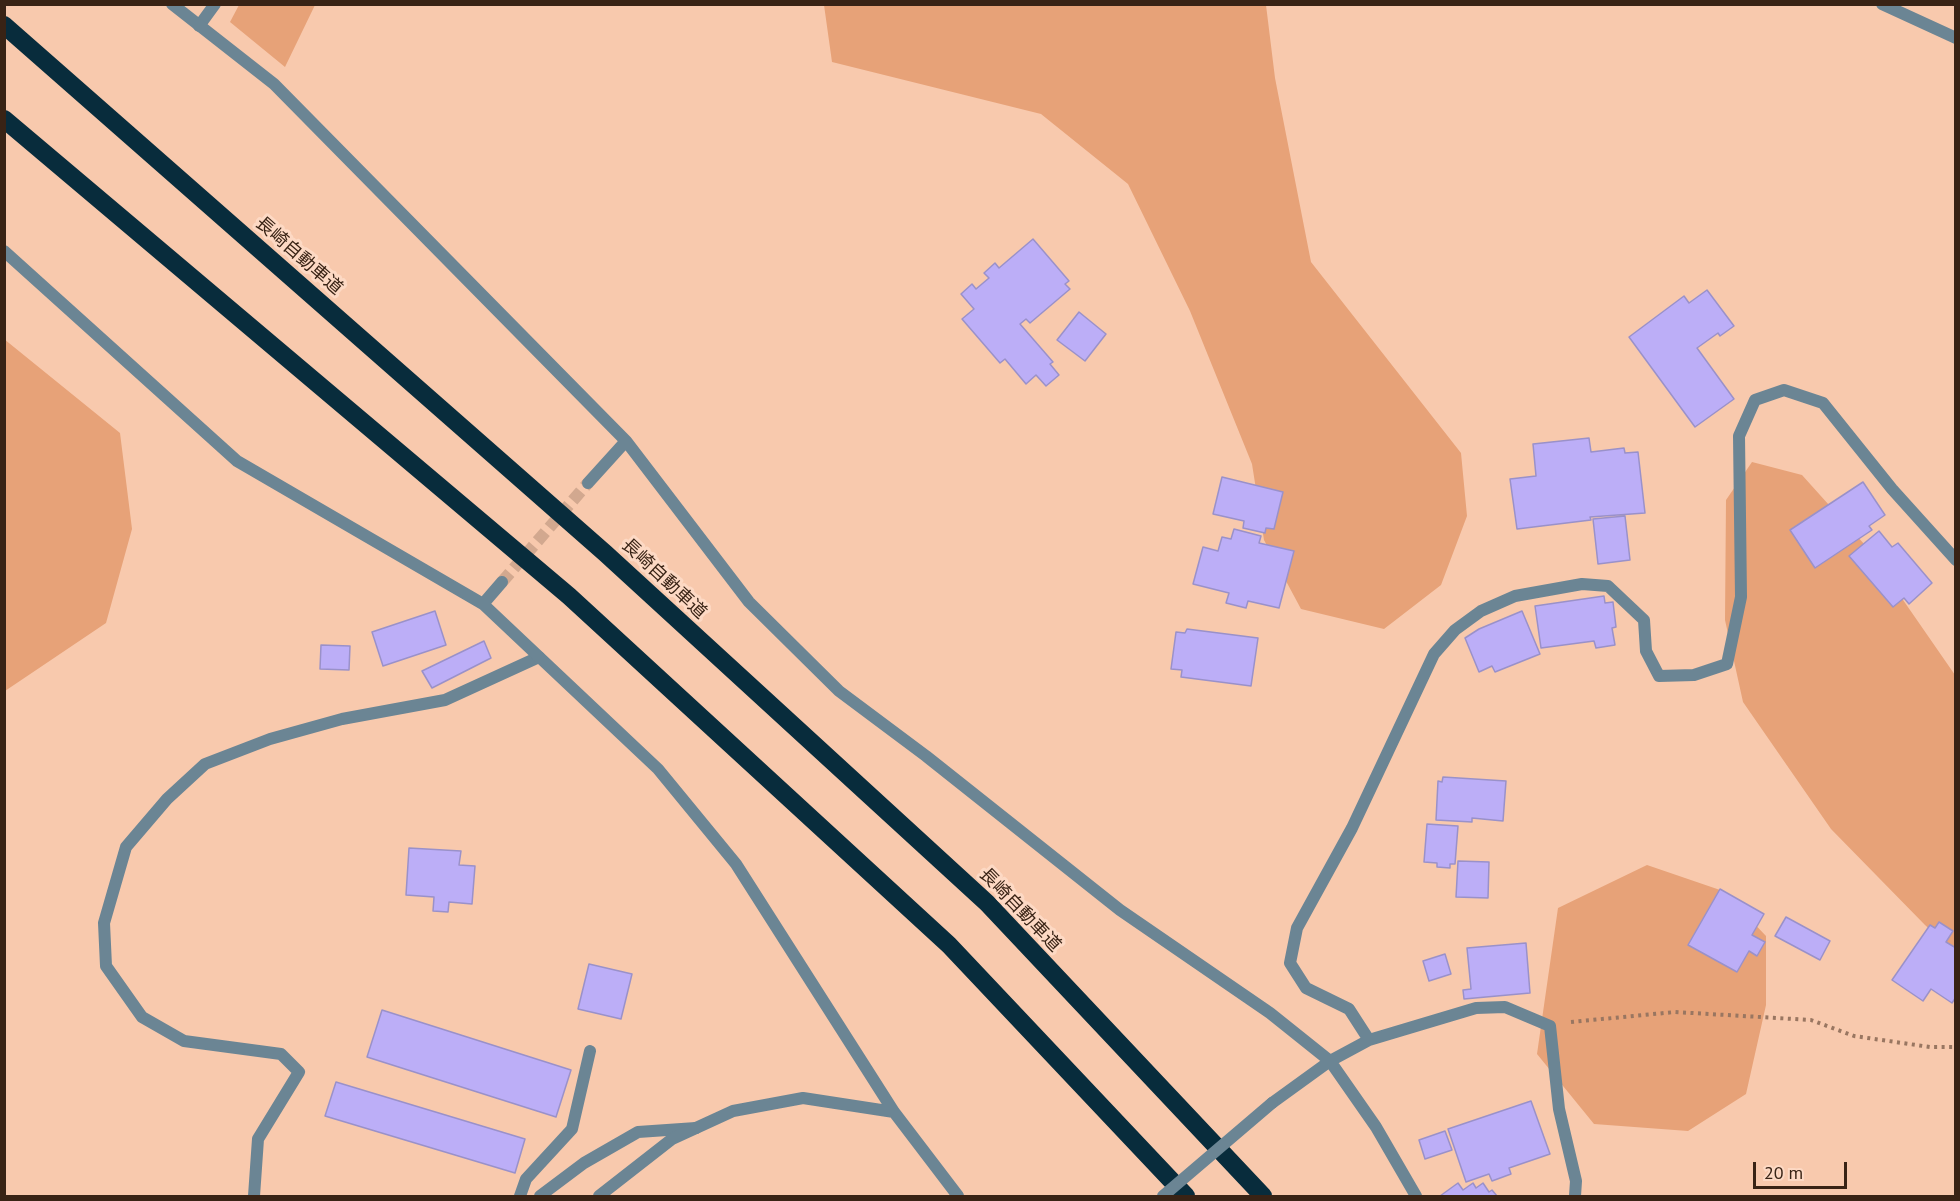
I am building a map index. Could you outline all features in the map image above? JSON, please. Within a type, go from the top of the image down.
[{"type":"highway","name":"長崎自動車道","points":[[4,25],[604,553],[987,903],[1263,1197]]},
{"type":"highway","points":[[4,119],[568,596],[949,945],[1186,1197]]},
{"type":"street","points":[[172,4],[274,84],[626,441],[749,602],[839,690],[1120,910],[1270,1013],[1330,1061],[1376,1127],[1416,1197]]},
{"type":"street","points":[[199,26],[215,4]]},
{"type":"street","points":[[1881,4],[1956,38]]},
{"type":"street","points":[[4,251],[237,460],[483,604],[658,769],[736,864],[894,1112],[958,1197]]},
{"type":"street","points":[[1369,1040],[1349,1009],[1306,988],[1290,963],[1297,928],[1352,828],[1434,654],[1455,630],[1481,611],[1515,596],[1582,584],[1608,586],[1644,620],[1646,651],[1659,676],[1694,675],[1727,664],[1741,597],[1739,436],[1755,400],[1784,390],[1823,403],[1892,489],[1956,560]]},
{"type":"street","points":[[588,483],[626,441]]},
{"type":"street","points":[[483,604],[502,582]]},
{"type":"street","points":[[254,1197],[258,1139],[299,1072],[281,1054],[184,1041],[142,1017],[106,966],[104,922],[126,847],[167,799],[205,764],[270,739],[342,719],[445,700],[539,657]]},
{"type":"street","points":[[1163,1197],[1272,1103],[1330,1061],[1369,1040],[1476,1008],[1505,1007],[1550,1026],[1559,1109],[1576,1181],[1575,1197]]},
{"type":"street","points":[[520,1197],[525,1179],[573,1129],[590,1051]]},
{"type":"street","points":[[599,1197],[672,1140],[733,1111],[803,1098],[894,1112]]},
{"type":"street","points":[[540,1197],[584,1163],[638,1132],[697,1128]]},
{"type":"path","points":[[1550,1026],[1675,1012],[1811,1020],[1854,1036],[1930,1047],[1956,1047]]},
{"type":"shaded area","points":[[239,5],[315,5],[285,67],[230,22]]},
{"type":"shaded area","points":[[824,5],[1266,5],[1275,78],[1311,262],[1461,453],[1467,516],[1441,585],[1384,629],[1301,609],[1264,540],[1252,464],[1190,311],[1128,184],[1041,114],[832,62]]},
{"type":"shaded area","points":[[4,339],[120,433],[132,529],[106,623],[5,691]]},
{"type":"shaded area","points":[[1752,462],[1802,475],[1865,545],[1955,675],[1955,953],[1831,829],[1743,702],[1725,620],[1726,500]]},
{"type":"shaded area","points":[[1647,865],[1723,891],[1766,936],[1766,1005],[1746,1094],[1688,1131],[1594,1124],[1537,1054],[1558,908]]},
{"type":"building","points":[[1033,239],[1069,281],[1065,284],[1070,289],[1030,323],[1026,319],[1020,324],[1053,362],[1050,364],[1059,375],[1046,386],[1036,375],[1026,384],[1005,359],[1000,363],[962,319],[974,309],[961,294],[972,284],[976,289],[989,278],[984,273],[995,263],[999,268]]},
{"type":"building","points":[[1707,290],[1734,326],[1720,336],[1718,333],[1697,348],[1734,399],[1695,427],[1629,337],[1684,296],[1689,303]]},
{"type":"building","points":[[1079,312],[1106,334],[1085,361],[1057,340]]},
{"type":"building","points":[[1589,438],[1591,452],[1624,448],[1625,453],[1638,452],[1645,513],[1590,517],[1591,520],[1517,529],[1510,479],[1536,476],[1533,444]]},
{"type":"building","points":[[1222,477],[1283,492],[1274,529],[1266,528],[1265,533],[1243,528],[1244,521],[1213,514]]},
{"type":"building","points":[[1863,482],[1885,515],[1869,526],[1872,530],[1815,568],[1790,530]]},
{"type":"building","points":[[1625,516],[1630,560],[1598,564],[1593,519]]},
{"type":"building","points":[[1234,529],[1261,536],[1259,543],[1294,551],[1279,608],[1248,601],[1246,608],[1226,603],[1229,593],[1193,584],[1203,547],[1218,551],[1222,537],[1231,539]]},
{"type":"building","points":[[1879,531],[1892,547],[1898,543],[1932,583],[1909,604],[1904,598],[1893,607],[1849,556]]},
{"type":"building","points":[[1604,596],[1605,603],[1613,602],[1616,627],[1612,628],[1615,645],[1596,648],[1594,641],[1541,648],[1535,606]]},
{"type":"building","points":[[435,611],[446,645],[383,666],[372,632]]},
{"type":"building","points":[[1522,611],[1540,654],[1495,672],[1492,666],[1479,672],[1465,638],[1479,629]]},
{"type":"building","points":[[1187,629],[1258,638],[1251,686],[1181,677],[1182,670],[1171,669],[1176,632],[1185,633]]},
{"type":"building","points":[[484,641],[491,658],[432,688],[422,671]]},
{"type":"building","points":[[321,645],[350,646],[349,670],[320,669]]},
{"type":"building","points":[[1443,777],[1506,781],[1503,821],[1472,818],[1472,822],[1436,820],[1438,781],[1442,782]]},
{"type":"building","points":[[1427,824],[1458,826],[1455,864],[1450,864],[1450,868],[1437,867],[1437,863],[1424,862]]},
{"type":"building","points":[[409,848],[461,851],[459,865],[475,866],[472,904],[449,902],[448,912],[433,911],[434,897],[406,895]]},
{"type":"building","points":[[1458,861],[1489,862],[1488,898],[1456,897]]},
{"type":"building","points":[[1720,889],[1764,914],[1752,935],[1765,942],[1757,956],[1749,951],[1737,972],[1688,945]]},
{"type":"building","points":[[1786,917],[1830,941],[1820,960],[1775,936]]},
{"type":"building","points":[[1939,922],[1953,931],[1946,942],[1956,948],[1956,997],[1952,1003],[1931,989],[1923,1001],[1892,980],[1930,925],[1935,928]]},
{"type":"building","points":[[1526,943],[1530,993],[1464,999],[1463,990],[1471,989],[1467,948]]},
{"type":"building","points":[[1445,954],[1451,974],[1429,981],[1423,961]]},
{"type":"building","points":[[589,964],[632,974],[621,1019],[578,1009]]},
{"type":"building","points":[[382,1010],[571,1070],[556,1117],[367,1057]]},
{"type":"building","points":[[336,1082],[525,1139],[515,1173],[325,1116]]},
{"type":"building","points":[[1531,1101],[1550,1154],[1509,1168],[1511,1174],[1492,1181],[1489,1174],[1466,1182],[1448,1129]]},
{"type":"building","points":[[1445,1131],[1452,1150],[1425,1159],[1419,1140]]},
{"type":"building","points":[[1458,1183],[1463,1190],[1473,1183],[1476,1188],[1483,1183],[1489,1192],[1492,1190],[1497,1196],[1440,1196]]},
{"type":"tunnel","points":[[502,582],[588,483]]}]
